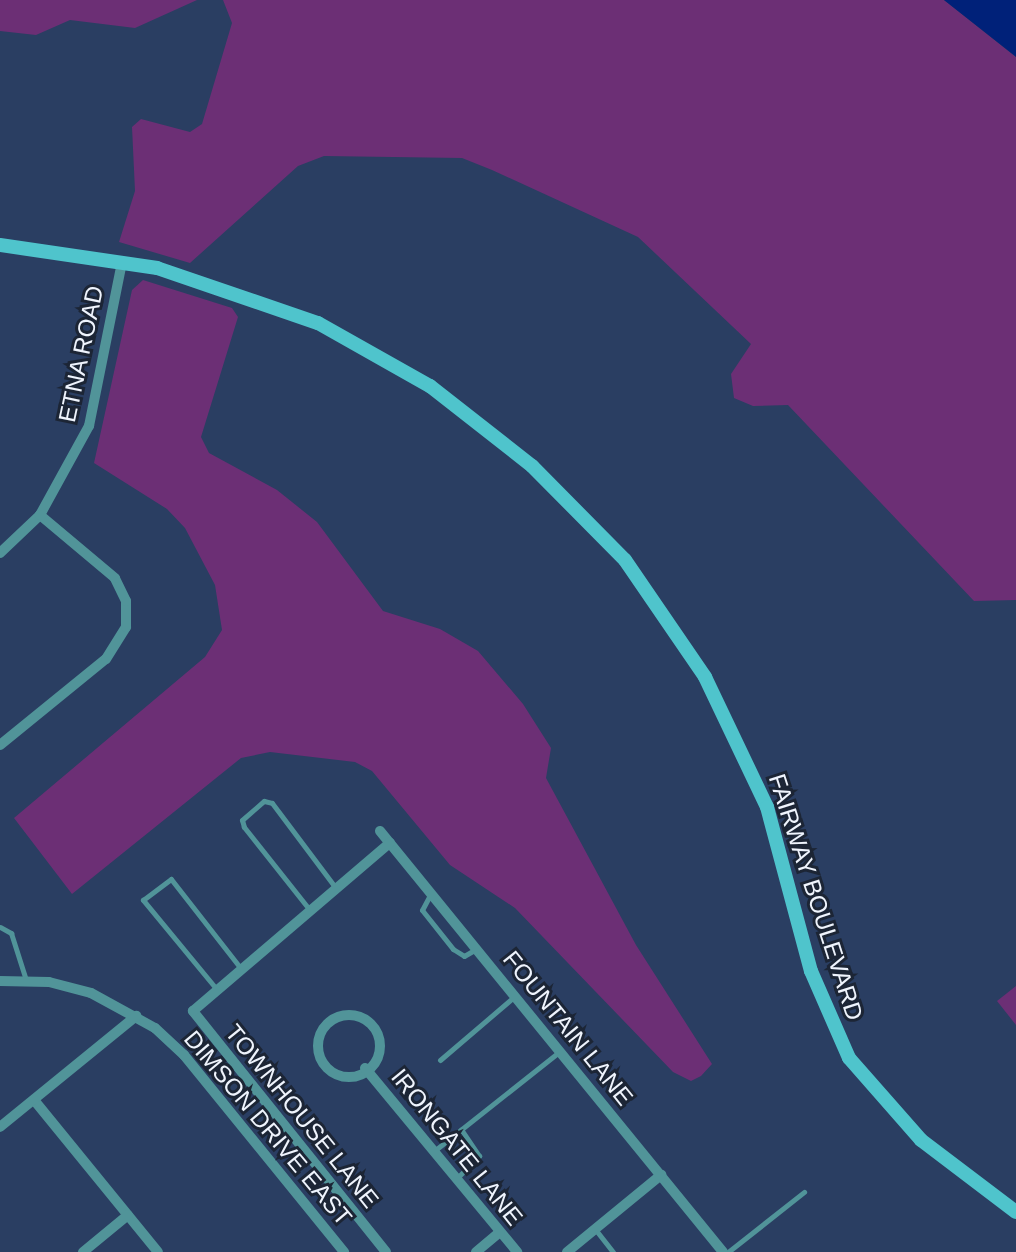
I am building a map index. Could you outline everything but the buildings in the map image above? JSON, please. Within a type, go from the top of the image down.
[{"type":"street","name":"FAIRWAY BOULEVARD","points":[[0,245],[122,261],[230,289],[369,349],[498,437],[603,536],[692,654],[748,764],[776,834],[818,993],[840,1043],[905,1125],[1016,1212]]},
{"type":"street","name":"ETNA ROAD","points":[[0,553],[40,515],[89,426],[122,261]]},
{"type":"street","points":[[0,745],[106,659],[126,627],[126,601],[115,578],[40,515]]},
{"type":"street","name":"FOUNTAIN LANE","points":[[380,831],[726,1252]]},
{"type":"street","points":[[214,986],[390,843]]},
{"type":"street","name":"DIMSON DRIVE EAST","points":[[1,981],[26,980],[90,993],[136,1016],[184,1055],[344,1252]]},
{"type":"street","name":"TOWNHOUSE LANE","points":[[214,986],[195,1003],[194,1018],[386,1252]]},
{"type":"street","name":"IRONGATE LANE","points":[[350,1014],[369,1019],[383,1037],[365,1068],[338,1077],[314,1052],[317,1040],[350,1014]]},
{"type":"street","points":[[0,1127],[136,1016]]},
{"type":"street","name":"IRONGATE LANE","points":[[365,1068],[517,1252]]},
{"type":"street","points":[[33,1100],[158,1252]]},
{"type":"street","points":[[567,1252],[661,1175]]},
{"type":"street","points":[[83,1252],[128,1215]]},
{"type":"street","points":[[476,1252],[500,1232]]},
{"type":"lane","points":[[309,909],[244,827],[243,820],[264,802],[272,803],[335,887]]},
{"type":"lane","points":[[214,986],[143,900],[171,879],[239,965]]},
{"type":"lane","points":[[431,894],[422,910],[464,956],[476,949]]},
{"type":"lane","points":[[0,927],[11,933],[26,980]]},
{"type":"lane","points":[[440,1060],[514,996]]},
{"type":"lane","points":[[434,1151],[560,1051]]},
{"type":"lane","points":[[456,1179],[479,1156],[461,1129]]},
{"type":"lane","points":[[726,1252],[804,1192]]},
{"type":"lane","points":[[595,1229],[613,1252]]},
{"type":"shaded area","points":[[0,0],[197,0],[135,28],[70,20],[36,35],[0,31]]},
{"type":"shaded area","points":[[223,0],[944,0],[1016,57],[1016,600],[974,601],[788,405],[753,406],[734,398],[731,374],[751,344],[638,237],[462,158],[324,156],[298,166],[190,263],[119,242],[135,191],[132,127],[141,119],[190,132],[202,124],[232,23]]},
{"type":"shaded area","points":[[944,0],[1016,0],[1016,57],[1015,56]]},
{"type":"shaded area","points":[[143,280],[232,308],[238,317],[201,437],[209,453],[277,490],[317,522],[383,611],[440,629],[478,651],[523,704],[551,748],[546,778],[636,945],[712,1064],[701,1076],[691,1081],[673,1072],[515,908],[450,865],[372,771],[355,762],[270,752],[241,758],[72,894],[14,818],[205,657],[222,630],[215,585],[185,528],[167,509],[94,463],[132,290]]},
{"type":"shaded area","points":[[1016,986],[1016,1025],[997,1001]]}]
